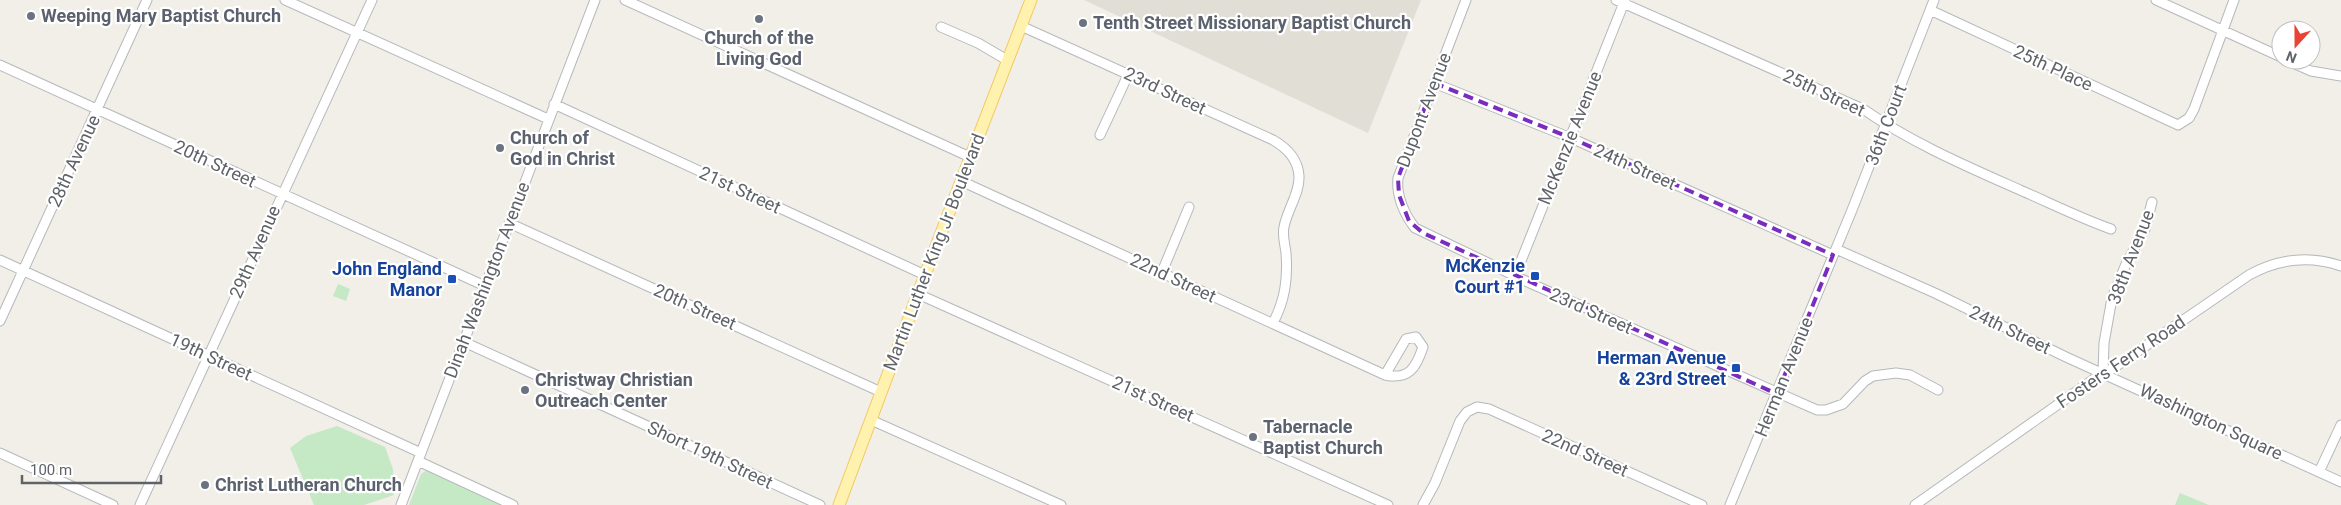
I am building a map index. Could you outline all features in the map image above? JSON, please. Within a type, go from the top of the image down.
[{"type":"main road","name":"Martin Luther King Jr Boulevard","points":[[839,505],[1031,0]]},
{"type":"street","name":"28th Avenue","points":[[0,322],[22,270],[147,0]]},
{"type":"street","points":[[285,0],[548,119]]},
{"type":"street","name":"29th Avenue","points":[[140,505],[175,433],[281,194],[372,0]]},
{"type":"street","name":"Dinah Washington Avenue","points":[[401,505],[595,0]]},
{"type":"street","points":[[626,0],[970,157]]},
{"type":"street","name":"Dupont Avenue","points":[[1409,220],[1399,195],[1398,178],[1466,0]]},
{"type":"street","name":"36th Court","points":[[1835,252],[1934,0]]},
{"type":"street","points":[[2156,0],[2271,53]]},
{"type":"street","points":[[2224,31],[2234,0]]},
{"type":"street","name":"25th Street","points":[[1622,1],[1855,105],[1885,124],[1951,159],[2085,220],[2111,229]]},
{"type":"street","name":"McKenzie Avenue","points":[[1515,276],[1571,138],[1622,1]]},
{"type":"street","name":"25th Place","points":[[1930,10],[2178,125],[2189,118],[2194,108],[2224,31]]},
{"type":"street","name":"23rd Street","points":[[1021,26],[1273,140],[1291,154],[1297,168],[1297,188],[1283,230],[1287,274],[1281,308],[1273,323]]},
{"type":"street","points":[[941,27],[978,43],[1007,60]]},
{"type":"street","name":"20th Street","points":[[0,65],[485,286]]},
{"type":"street","points":[[2312,70],[2341,76]]},
{"type":"street","points":[[1100,135],[1128,75]]},
{"type":"street","name":"24th Street","points":[[1434,84],[1571,138],[1835,252],[2103,373]]},
{"type":"street","name":"21st Street","points":[[554,104],[925,275]]},
{"type":"street","name":"22nd Street","points":[[961,180],[1385,374],[1397,377],[1407,374],[1414,366],[1422,347],[1416,337],[1406,339],[1385,374]]},
{"type":"street","name":"38th Avenue","points":[[2103,373],[2104,343],[2112,298],[2126,264],[2145,229],[2152,202]]},
{"type":"street","points":[[1162,272],[1190,207]]},
{"type":"street","name":"23rd Street","points":[[1409,220],[1423,233],[1515,276],[1777,394],[1817,410],[1826,410],[1843,404],[1865,381],[1873,376],[1896,373],[1910,375],[1938,390]]},
{"type":"street","name":"20th Street","points":[[509,223],[881,392]]},
{"type":"street","name":"Herman Avenue","points":[[1730,505],[1835,252]]},
{"type":"street","name":"19th Street","points":[[0,260],[420,457],[512,505]]},
{"type":"street","name":"Fosters Ferry Road","points":[[1915,505],[2103,373],[2115,367],[2259,269],[2281,262],[2304,260],[2341,266]]},
{"type":"street","name":"21st Street","points":[[918,294],[1388,505]]},
{"type":"street","name":"Short 19th Street","points":[[464,342],[820,505]]},
{"type":"street","name":"Washington Square","points":[[2103,373],[2341,482]]},
{"type":"street","name":"22nd Street","points":[[1427,504],[1460,421],[1467,412],[1478,407],[1489,409],[1702,505]]},
{"type":"street","points":[[871,420],[1061,505]]},
{"type":"street","points":[[2319,472],[2341,425]]},
{"type":"street","points":[[0,453],[113,505]]},
{"type":"highlighted area","points":[[1434,83],[1571,138],[1833,255],[1777,394],[1423,233],[1409,221],[1399,195],[1398,178]]},
{"type":"shaded area","points":[[1084,0],[1421,0],[1368,133]]},
{"type":"green space","points":[[338,284],[350,289],[346,301],[333,296]]},
{"type":"green space","points":[[337,426],[385,447],[393,469],[394,495],[364,505],[314,505],[290,448],[306,436]]},
{"type":"green space","points":[[427,470],[504,505],[409,505],[421,474]]},
{"type":"green space","points":[[2180,493],[2209,505],[2175,505]]},
{"type":"place","name":"Weeping Mary Baptist Church","points":[[31,16]]},
{"type":"place","name":"Church of the Living God","points":[[759,19]]},
{"type":"place","name":"Tenth Street Missionary Baptist Church","points":[[1083,23]]},
{"type":"place","name":"Church of God in Christ","points":[[500,148]]},
{"type":"place","name":"McKenzie Court #1","points":[[1535,276]]},
{"type":"place","name":"John England Manor","points":[[452,279]]},
{"type":"place","name":"Herman Avenue & 23rd Street","points":[[1736,368]]},
{"type":"place","name":"Christway Christian Outreach Center","points":[[525,390]]},
{"type":"place","name":"Tabernacle Baptist Church","points":[[1253,437]]},
{"type":"place","name":"Christ Lutheran Church","points":[[205,485]]}]
